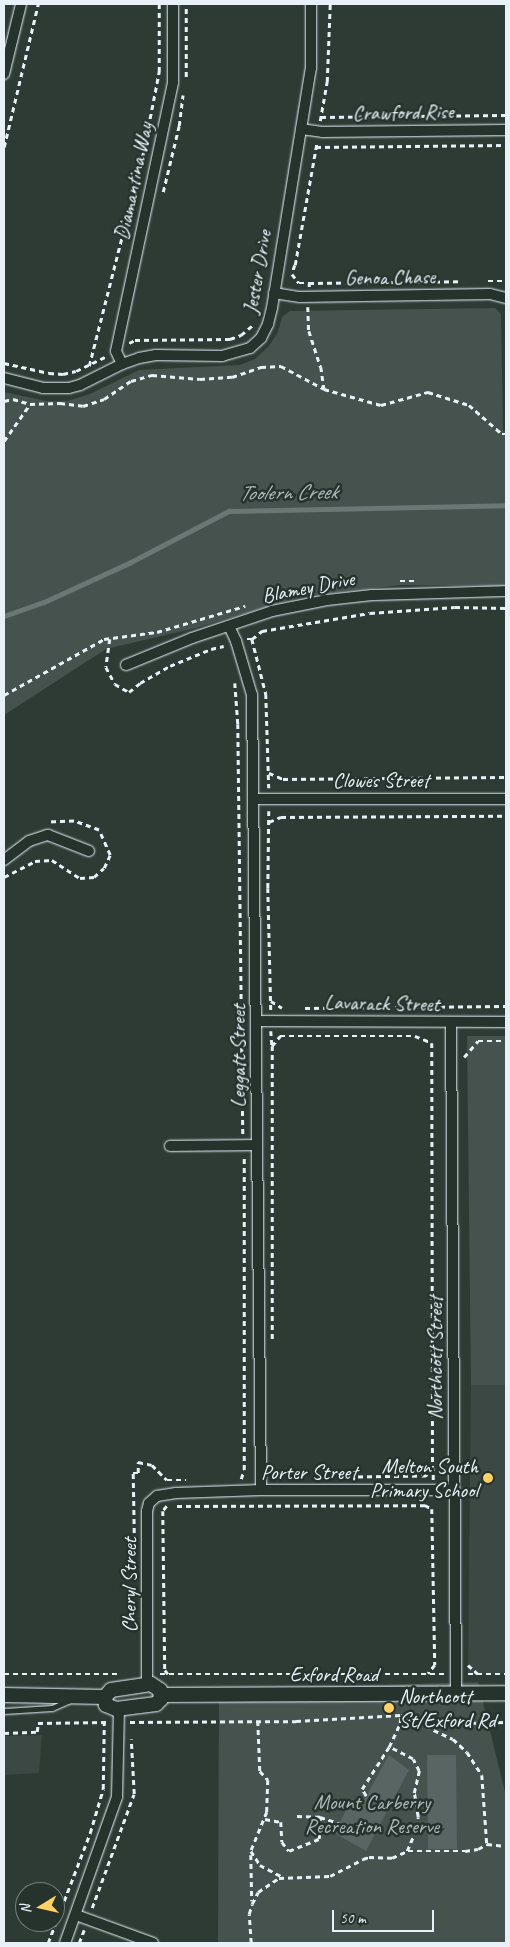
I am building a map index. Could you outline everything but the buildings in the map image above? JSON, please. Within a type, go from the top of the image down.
[{"type":"street","points":[[4,74],[21,4]]},
{"type":"street","name":"Diamantina Way","points":[[116,351],[173,82],[173,4]]},
{"type":"street","name":"Jester Drive","points":[[4,378],[43,388],[69,388],[80,385],[122,364],[156,355],[222,356],[250,348],[261,338],[268,324],[274,293],[311,68],[312,4]]},
{"type":"street","name":"Crawford Rise","points":[[301,129],[322,132],[506,130]]},
{"type":"street","name":"Genoa Chase","points":[[274,293],[308,297],[490,294],[506,298]]},
{"type":"street","points":[[116,351],[122,364]]},
{"type":"street","name":"Blamey Drive","points":[[126,665],[272,611],[327,600],[372,594],[506,591]]},
{"type":"street","name":"Leggatt Street","points":[[229,626],[236,641],[252,695],[255,799],[259,1479],[261,1490]]},
{"type":"street","name":"Clowes Street","points":[[255,799],[506,799]]},
{"type":"street","points":[[4,860],[29,841],[48,835],[89,850]]},
{"type":"street","name":"Lavarack Street","points":[[256,1020],[506,1022]]},
{"type":"street","name":"Northcott Street","points":[[451,1023],[456,1693]]},
{"type":"street","points":[[170,1146],[256,1145]]},
{"type":"street","name":"Porter Street","points":[[164,1494],[261,1490],[455,1490]]},
{"type":"street","name":"Cheryl Street","points":[[147,1679],[148,1511],[152,1498],[164,1494]]},
{"type":"street","points":[[4,1695],[105,1697],[112,1690],[147,1679],[158,1687],[162,1695]]},
{"type":"street","name":"Exford Road","points":[[119,1716],[156,1704],[162,1695],[506,1693]]},
{"type":"street","points":[[65,1943],[117,1797],[119,1716],[108,1708],[105,1697]]},
{"type":"street","points":[[76,1915],[152,1943]]},
{"type":"lane","points":[[4,1711],[52,1708],[79,1696]]},
{"type":"path","points":[[4,147],[38,4]]},
{"type":"path","points":[[89,366],[143,154],[159,72],[159,4]]},
{"type":"path","points":[[321,117],[506,115]]},
{"type":"path","points":[[316,147],[506,145]]},
{"type":"path","points":[[308,297],[309,330],[321,368],[324,389]]},
{"type":"path","points":[[4,363],[49,374],[63,374],[89,366],[135,340],[230,339],[241,335],[254,325],[256,319]]},
{"type":"path","points":[[4,402],[14,400],[30,404],[60,403],[83,406],[104,399],[130,381],[152,376],[200,379],[232,377],[261,367],[281,366],[324,389],[381,405],[428,392],[470,405],[502,434],[506,434]]},
{"type":"path","points":[[4,441],[30,404]]},
{"type":"path","points":[[227,654],[224,646],[236,641],[252,639],[262,631],[370,613],[455,607],[506,608]]},
{"type":"path","points":[[252,639],[266,694],[269,773],[270,1001],[272,1046],[272,1340]]},
{"type":"path","points":[[235,677],[238,724],[244,1146],[244,1470],[241,1479]]},
{"type":"path","points":[[269,773],[283,779],[506,777]]},
{"type":"path","points":[[269,822],[281,817],[506,816]]},
{"type":"path","points":[[270,1001],[280,1008],[289,1008]]},
{"type":"path","points":[[299,1008],[506,1006]]},
{"type":"path","points":[[272,1046],[280,1036],[415,1036],[432,1043],[433,1468],[426,1476],[351,1477]]},
{"type":"path","points":[[464,1066],[464,1056],[478,1041],[506,1041]]},
{"type":"path","points":[[134,1540],[133,1473],[138,1473],[138,1462],[152,1465],[167,1480],[194,1479]]},
{"type":"path","points":[[232,1479],[259,1479]]},
{"type":"path","points":[[168,1674],[165,1670],[163,1511],[166,1506],[425,1505],[432,1509],[434,1665],[428,1674]]},
{"type":"path","points":[[468,1658],[468,1667],[478,1674]]},
{"type":"path","points":[[4,1674],[147,1679],[168,1674],[506,1674]]},
{"type":"path","points":[[366,1796],[362,1789],[389,1747],[400,1723],[401,1715]]},
{"type":"path","points":[[4,1733],[37,1732],[38,1723],[104,1722],[119,1716],[258,1721],[401,1715],[424,1724],[439,1734],[454,1739],[467,1752],[482,1774],[487,1844]]},
{"type":"path","points":[[252,1904],[251,1850],[265,1819],[268,1780],[260,1771],[258,1721]]},
{"type":"path","points":[[48,1943],[90,1833],[103,1789],[104,1722]]},
{"type":"path","points":[[424,1724],[506,1722]]},
{"type":"path","points":[[389,1747],[413,1759],[419,1771],[414,1793],[418,1817],[417,1828],[407,1851]]},
{"type":"path","points":[[297,1816],[320,1817],[339,1823]]},
{"type":"path","points":[[265,1819],[282,1822],[282,1842],[289,1851],[319,1838],[320,1817]]},
{"type":"path","points":[[251,1850],[260,1865],[283,1877],[330,1876],[369,1857],[392,1858],[407,1851],[465,1851],[478,1849],[487,1844],[506,1846]]},
{"type":"path","points":[[251,1943],[248,1914],[252,1904],[258,1892],[283,1877]]},
{"type":"shaded area","name":"Melton South Primary School","points":[[471,1385],[506,1385],[506,1673],[468,1674]]},
{"type":"shaded area","points":[[42,1735],[39,1773],[4,1775],[4,1736]]},
{"type":"green space","points":[[495,308],[501,314],[503,431],[506,431],[506,586],[401,585],[302,596],[196,628],[106,649],[4,715],[4,392],[46,401],[67,401],[90,394],[139,370],[240,365],[255,359],[269,346],[278,332],[282,317],[290,311]]},
{"type":"green space","points":[[467,1036],[506,1036],[506,1385],[471,1385]]},
{"type":"green space","name":"Mount Carberry Recreation Reserve","points":[[478,1682],[506,1796],[506,1943],[218,1943],[219,1690]]},
{"type":"waterway","name":"Toolern Creek","points":[[4,616],[44,602],[129,563],[229,511],[506,505]]},
{"type":"place","name":"Melton South Primary School","points":[[488,1478]]},
{"type":"place","name":"Northcott St/Exford Rd","points":[[389,1708]]}]
